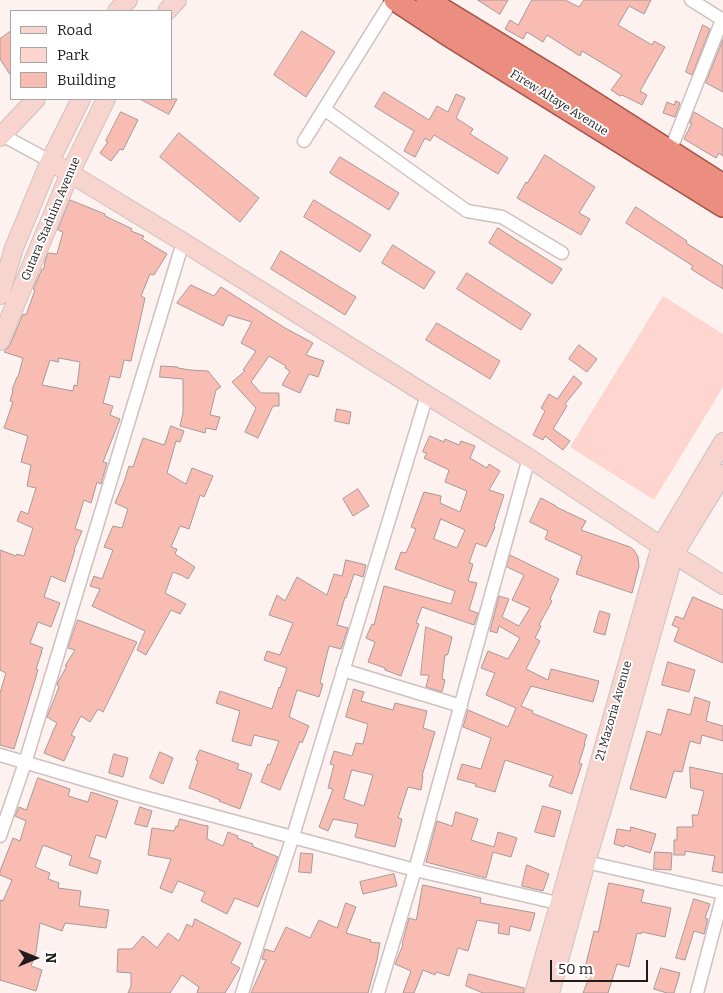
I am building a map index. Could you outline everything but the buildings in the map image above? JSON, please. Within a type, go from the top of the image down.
[{"type":"highway","name":"Firew Altaye Avenue","points":[[394,0],[448,35],[665,159],[723,185]]},
{"type":"highway","name":"Firew Altaye Avenue","points":[[427,0],[560,81],[665,159],[723,206]]},
{"type":"main road","points":[[118,10],[129,0]]},
{"type":"main road","points":[[168,10],[177,0]]},
{"type":"main road","points":[[1,135],[35,100]]},
{"type":"main road","points":[[0,295],[14,248],[50,161],[80,100]]},
{"type":"main road","name":"Gutara Staduim Avenue","points":[[0,341],[70,173],[106,100]]},
{"type":"main road","points":[[50,161],[529,458],[723,585]]},
{"type":"main road","name":"21 Mazoria Avenue","points":[[534,993],[566,905],[667,550],[723,442]]},
{"type":"main road","name":"21 Mazoria Avenue","points":[[550,993],[566,905],[586,862],[608,790],[667,550],[723,474]]},
{"type":"street","points":[[304,141],[394,0]]},
{"type":"street","points":[[665,159],[723,20],[691,0]]},
{"type":"street","points":[[324,109],[467,211],[502,216],[562,253]]},
{"type":"street","points":[[1,135],[50,161]]},
{"type":"street","points":[[0,836],[25,763],[183,242]]},
{"type":"street","points":[[242,993],[293,836],[427,395]]},
{"type":"street","points":[[378,993],[415,870],[529,458]]},
{"type":"street","points":[[343,670],[460,706]]},
{"type":"street","points":[[0,755],[136,795],[415,870],[566,905]]},
{"type":"street","points":[[586,862],[723,894],[697,993]]},
{"type":"green space","points":[[663,296],[723,334],[723,387],[654,500],[570,447]]}]
